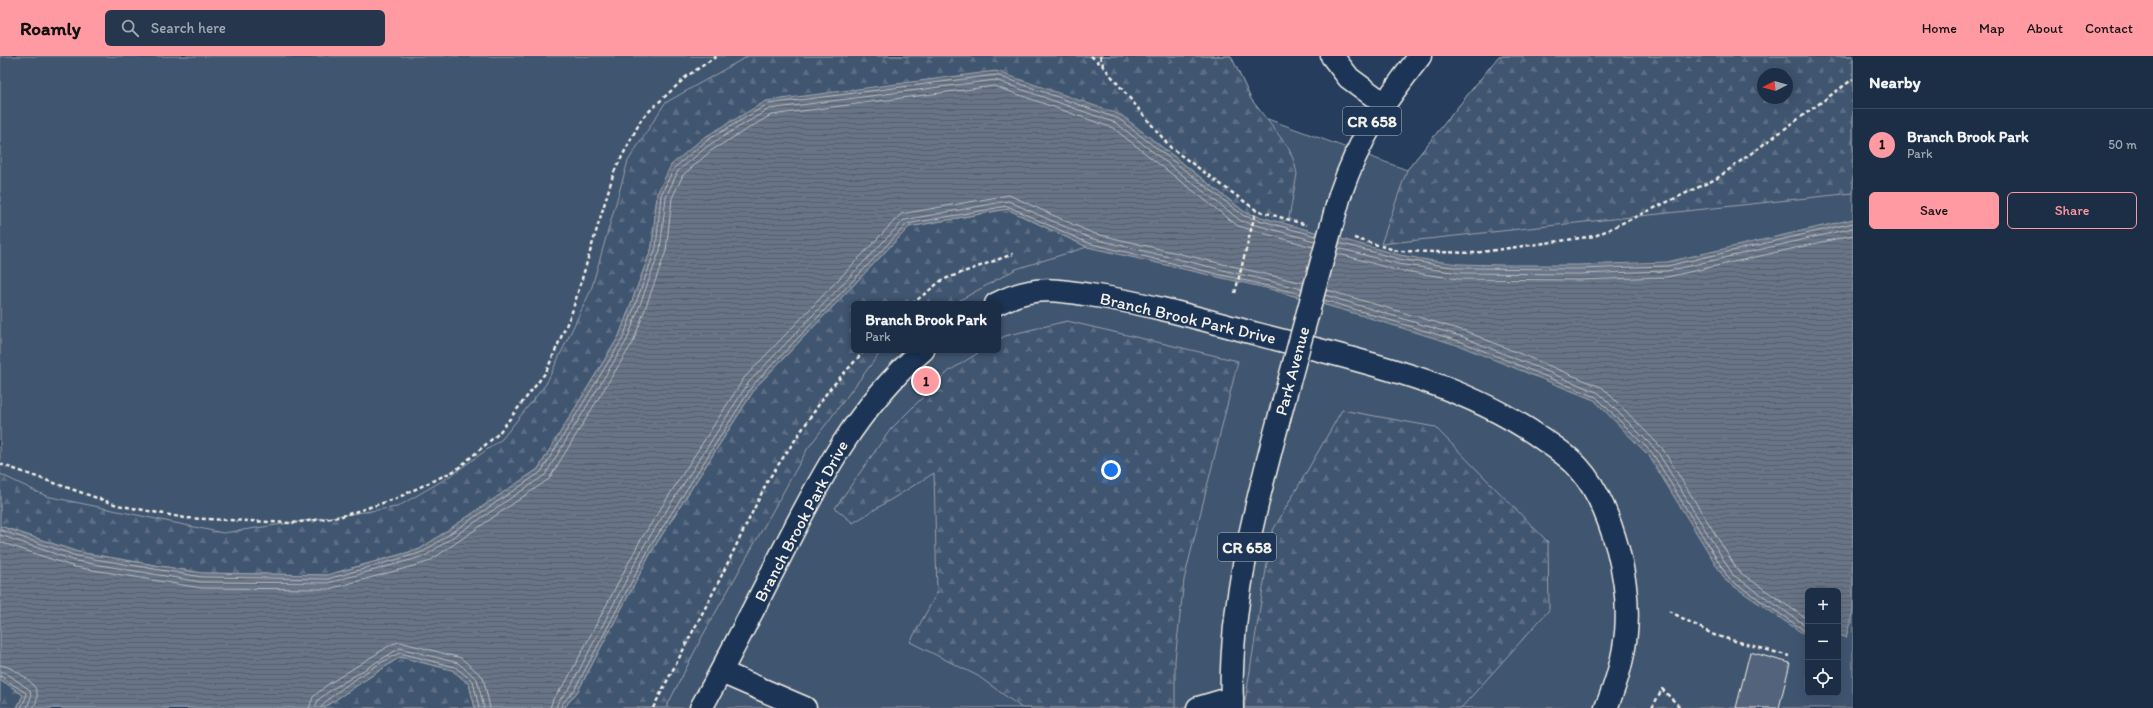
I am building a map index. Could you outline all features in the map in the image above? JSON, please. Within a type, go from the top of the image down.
[{"type":"street","points":[[1332,56],[1349,78],[1383,104]]},
{"type":"street","name":"Park Avenue","points":[[1232,703],[1233,641],[1244,566],[1256,506],[1340,195],[1359,145],[1383,104],[1420,56]]},
{"type":"street","name":"Branch Brook Park Drive","points":[[1001,302],[1027,292],[1045,290],[1104,297],[1162,308],[1376,366],[1422,380],[1469,398],[1532,431],[1566,455],[1588,480],[1605,511],[1622,565],[1628,603],[1626,643],[1622,663],[1606,708]]},
{"type":"street","name":"Branch Brook Park Drive","points":[[701,708],[721,672],[805,506],[842,443],[857,421],[889,382],[920,353]]},
{"type":"street","points":[[721,672],[805,708]]},
{"type":"street","points":[[1198,708],[1232,703]]},
{"type":"path","points":[[0,464],[117,505],[185,518],[292,523],[339,517],[388,501],[456,470],[498,434],[546,372],[572,312],[614,172],[642,118],[687,76],[717,56]]},
{"type":"path","points":[[1091,56],[1103,66],[1171,148],[1256,210],[1308,225]]},
{"type":"path","points":[[1100,56],[1103,66]]},
{"type":"path","points":[[1353,238],[1398,251],[1474,253],[1595,236],[1716,179],[1853,79]]},
{"type":"path","points":[[1235,293],[1256,210]]},
{"type":"path","points":[[916,301],[942,280],[1013,254]]},
{"type":"path","points":[[653,708],[717,585],[768,480],[828,391],[862,353]]},
{"type":"path","points":[[1669,611],[1714,635],[1789,656]]},
{"type":"path","points":[[1652,708],[1662,689],[1681,708]]},
{"type":"green space","points":[[0,56],[1231,56],[1251,99],[1265,118],[1407,170],[1499,56],[1853,56],[1853,708],[0,708]]},
{"type":"green space","points":[[748,56],[1231,56],[1251,99],[1288,147],[1294,161],[1297,174],[1289,218],[1281,223],[1246,213],[1121,115],[657,194],[652,247],[619,336],[538,469],[420,549],[327,575],[202,573],[78,552],[0,526],[0,474],[46,496],[223,533],[397,507],[447,478],[502,439],[546,384],[591,290],[628,161],[665,103]]},
{"type":"green space","points":[[1499,56],[1853,56],[1853,193],[1381,244],[1407,170]]},
{"type":"green space","points":[[1007,209],[1087,247],[1016,269],[958,301],[851,301],[851,353],[880,353],[808,448],[703,635],[666,708],[564,708],[578,691],[653,549],[756,387],[909,227]]},
{"type":"green space","points":[[1067,321],[1238,361],[1184,580],[1175,660],[1175,708],[1022,708],[978,676],[910,642],[937,593],[934,473],[853,523],[835,508],[890,430],[949,371],[978,353],[1001,353],[1001,338]]},
{"type":"green space","points":[[1342,410],[1435,427],[1548,542],[1549,610],[1461,708],[1244,708],[1272,532]]},
{"type":"green space","points":[[400,657],[452,670],[469,684],[475,708],[323,708]]},
{"type":"green space","points":[[0,679],[23,695],[17,708],[0,708]]},
{"type":"water","points":[[996,71],[1121,115],[1246,213],[1400,255],[1459,264],[1578,265],[1667,262],[1853,219],[1853,611],[1846,638],[1841,636],[1841,588],[1805,588],[1805,635],[1726,581],[1649,456],[1594,400],[1460,346],[1360,315],[1266,288],[1087,247],[1007,209],[909,227],[756,387],[653,549],[578,691],[564,708],[475,708],[469,684],[452,670],[400,657],[323,708],[17,708],[23,695],[0,679],[0,526],[78,552],[202,573],[327,575],[420,549],[538,469],[619,336],[652,247],[657,194],[671,165],[703,138],[766,101]]},
{"type":"building","points":[[1750,652],[1790,663],[1779,708],[1736,708]]},
{"type":"place","name":"Branch Brook Park","points":[[926,381]]}]
